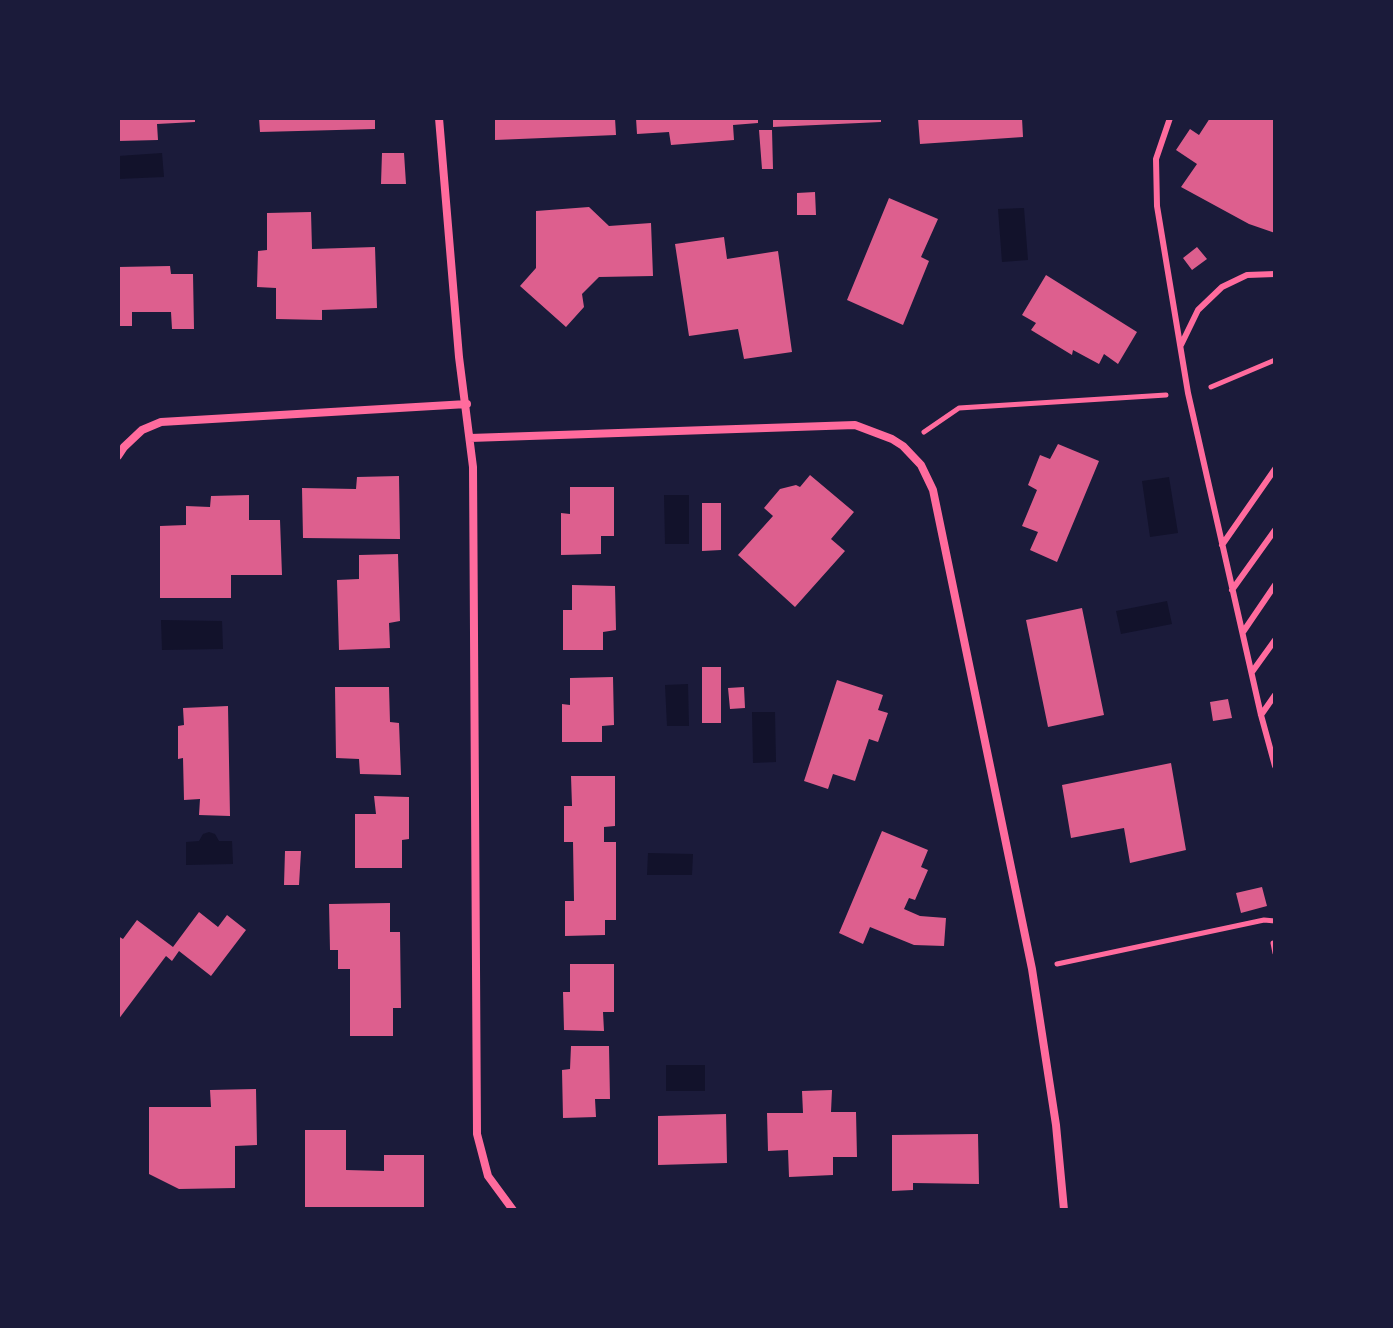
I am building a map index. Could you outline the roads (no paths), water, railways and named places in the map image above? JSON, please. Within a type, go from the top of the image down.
[{"type":"street","points":[[439,118],[459,357],[470,438],[477,1134],[488,1176],[513,1210]]},
{"type":"street","points":[[118,456],[142,430],[161,422],[467,404]]},
{"type":"street","points":[[470,438],[855,425],[881,433],[903,446],[921,465],[933,490],[1032,969],[1056,1125],[1064,1210]]},
{"type":"lane","points":[[1170,118],[1156,159],[1157,206],[1188,393],[1275,766]]},
{"type":"lane","points":[[1180,346],[1198,310],[1222,287],[1247,275],[1275,274]]},
{"type":"lane","points":[[1222,545],[1275,469]]},
{"type":"lane","points":[[1232,590],[1275,530]]},
{"type":"lane","points":[[1243,632],[1275,585]]},
{"type":"lane","points":[[1252,672],[1275,640]]},
{"type":"lane","points":[[1261,715],[1275,695]]}]
